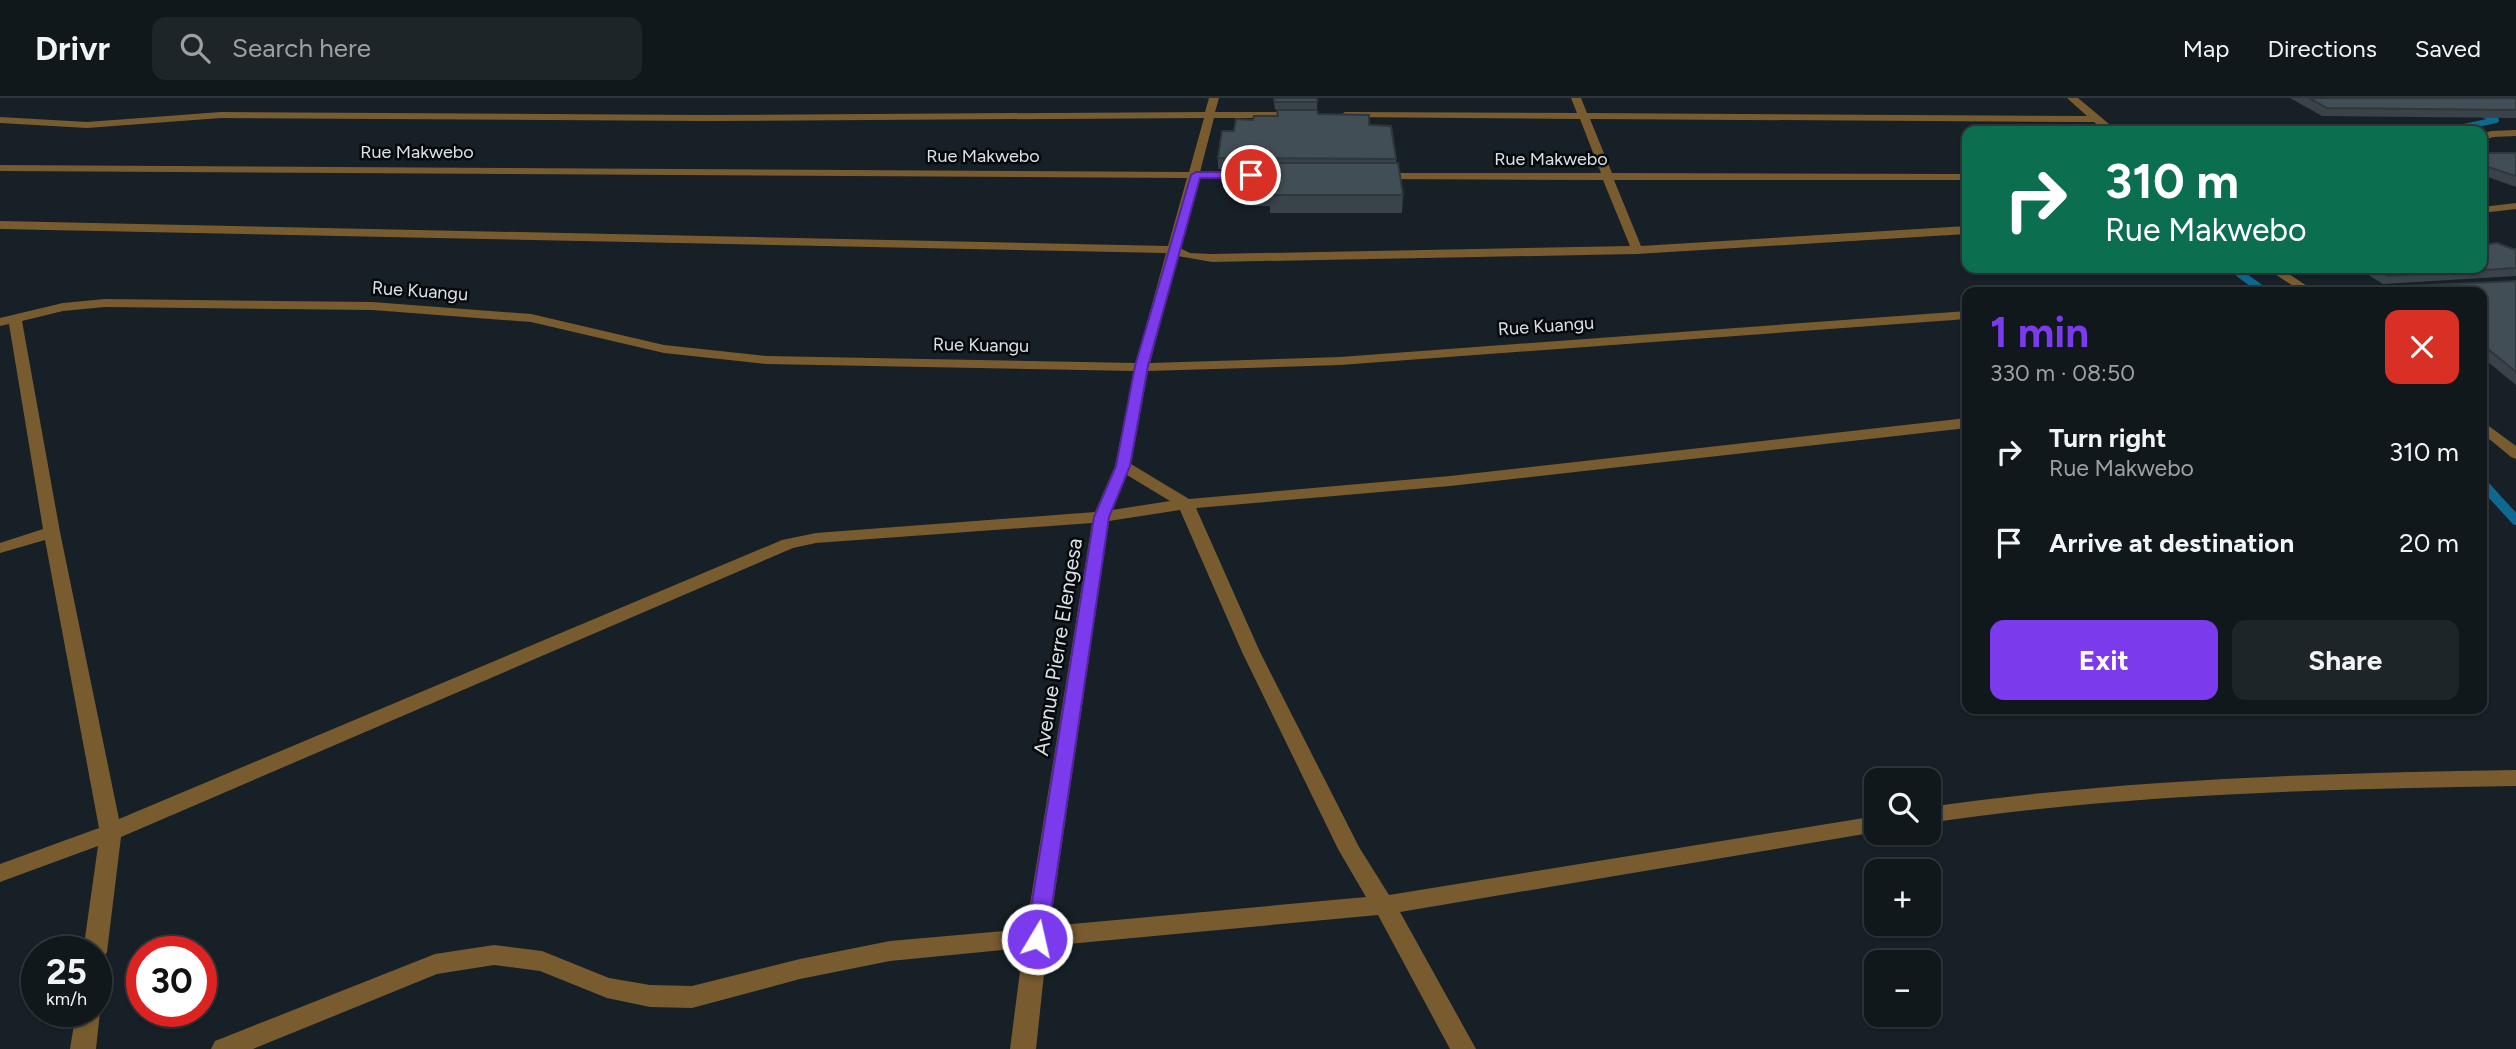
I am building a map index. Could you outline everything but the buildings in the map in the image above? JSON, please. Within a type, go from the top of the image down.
[{"type":"street","name":"Avenue Pierre Elengesa","points":[[1023,1049],[1037,939],[1101,517],[1123,466],[1142,366],[1196,175],[1214,98]]},
{"type":"street","points":[[1576,98],[1586,117],[1637,250]]},
{"type":"street","points":[[2072,98],[2106,126]]},
{"type":"street","points":[[0,120],[105,124],[221,115],[704,118],[1308,115]]},
{"type":"street","points":[[1336,115],[2098,119]]},
{"type":"street","points":[[2487,136],[2516,134]]},
{"type":"street","name":"Rue Makwebo","points":[[0,169],[1278,175]]},
{"type":"street","name":"Rue Makwebo","points":[[1361,176],[1962,177]]},
{"type":"street","points":[[2487,209],[2516,206]]},
{"type":"street","points":[[0,225],[1174,250],[1188,256],[1212,258],[1637,250],[1962,230]]},
{"type":"street","points":[[2280,273],[2302,287]]},
{"type":"street","name":"Rue Kuangu","points":[[7,319],[62,307],[105,303],[372,306],[531,318],[664,349],[766,360],[1142,366],[1340,361],[1962,315]]},
{"type":"street","points":[[7,319],[111,831],[97,936]]},
{"type":"street","points":[[0,873],[111,831],[788,544],[844,535],[1101,517],[1186,504],[1450,481],[1962,424]]},
{"type":"street","points":[[2487,430],[2516,454]]},
{"type":"street","points":[[1123,466],[1186,504],[1257,664],[1364,877],[1384,905],[1463,1049]]},
{"type":"street","points":[[0,548],[52,532]]},
{"type":"street","points":[[1941,814],[2127,791],[2316,781],[2516,778]]},
{"type":"street","points":[[225,1049],[435,964],[494,955],[542,961],[607,988],[650,996],[692,997],[800,969],[890,951],[1384,905],[1864,826]]},
{"type":"street","points":[[83,1049],[86,1027]]},
{"type":"waterway","points":[[2469,126],[2496,120],[2482,114]]},
{"type":"waterway","points":[[2239,273],[2258,287]]},
{"type":"waterway","points":[[2487,488],[2516,520]]},
{"type":"route","points":[[1037,939],[1101,517],[1123,466],[1142,366],[1174,250],[1196,175],[1251,175]]}]
